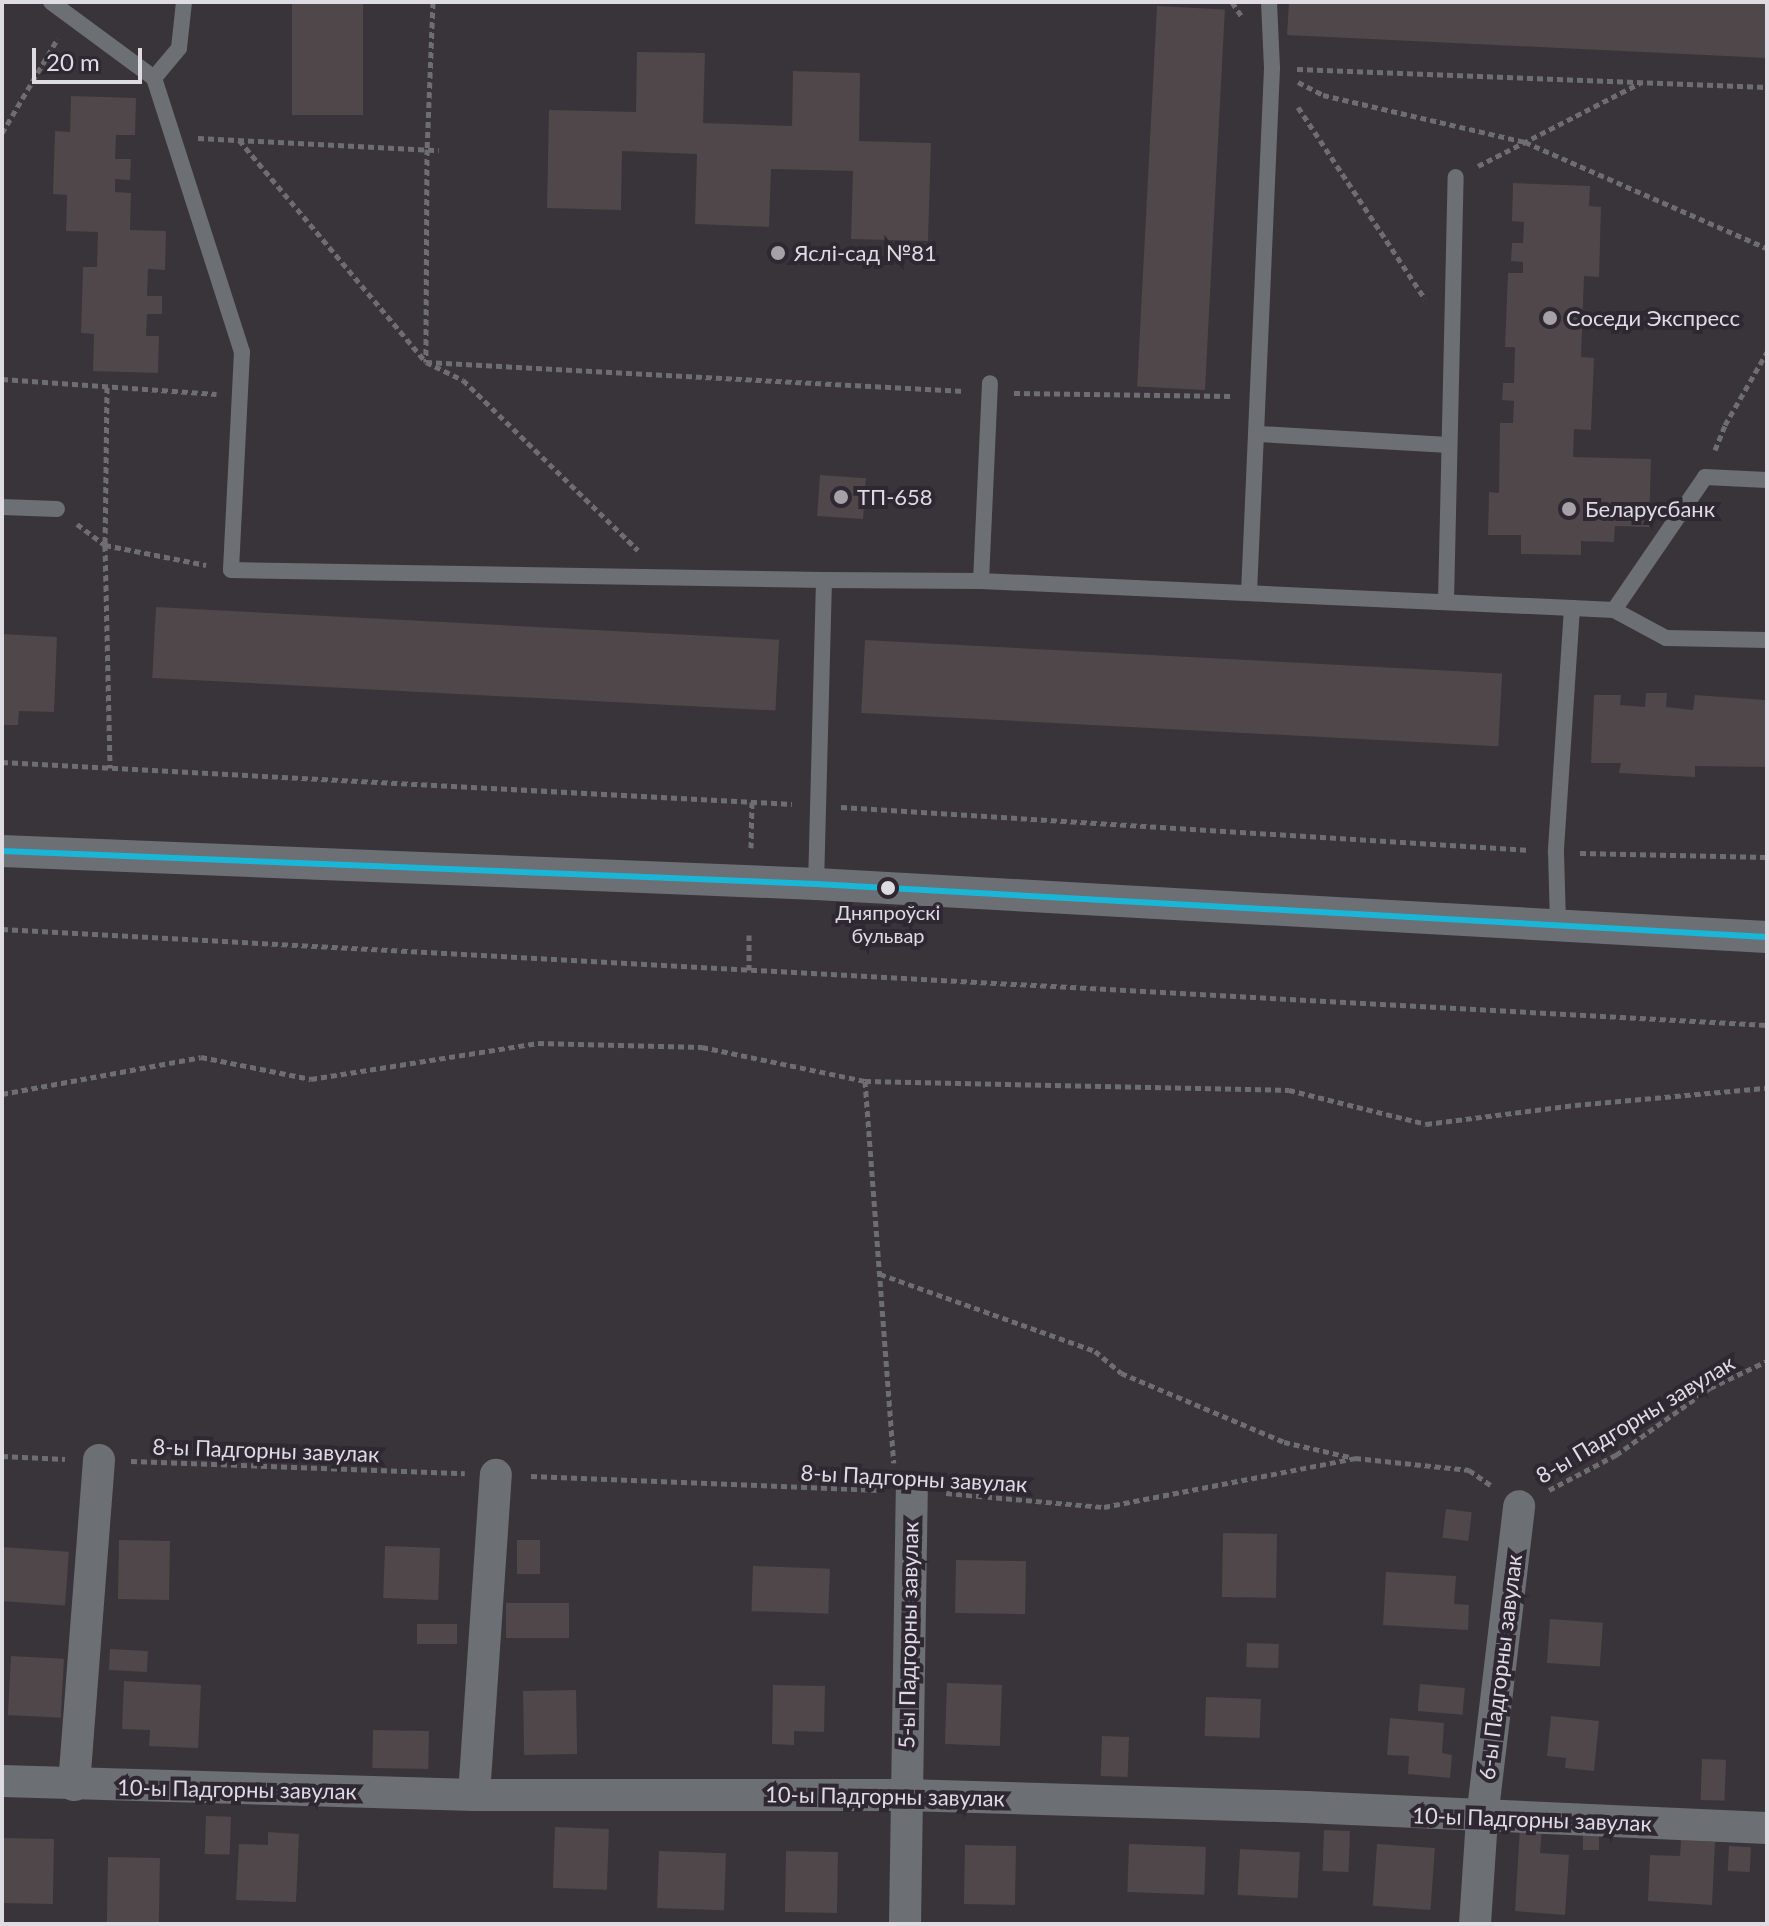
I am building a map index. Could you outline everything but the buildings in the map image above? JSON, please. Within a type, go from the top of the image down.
[{"type":"street","points":[[2,851],[816,884],[1767,937]]},
{"type":"street","points":[[74,1785],[99,1460]]},
{"type":"street","points":[[474,1795],[496,1475]]},
{"type":"street","name":"5-ы Падгорны завулак","points":[[904,1490],[905,1924]]},
{"type":"street","name":"6-ы Падгорны завулак","points":[[1475,1924],[1482,1818],[1519,1506]]},
{"type":"street","name":"10-ы Падгорны завулак","points":[[2,1781],[474,1795],[905,1795],[1306,1807],[1482,1818],[1767,1828]]},
{"type":"lane","points":[[51,2],[154,78],[242,352],[231,570],[981,581],[1249,593],[1614,610],[1666,638],[1767,640]]},
{"type":"lane","points":[[154,78],[179,48],[184,2]]},
{"type":"lane","points":[[1249,593],[1259,434],[1272,68],[1269,2]]},
{"type":"lane","points":[[1446,602],[1456,177]]},
{"type":"lane","points":[[981,581],[989,388]]},
{"type":"lane","points":[[1259,434],[1449,445]]},
{"type":"lane","points":[[1614,610],[1705,477],[1767,480]]},
{"type":"lane","points":[[2,507],[57,509]]},
{"type":"lane","points":[[816,884],[824,580]]},
{"type":"lane","points":[[1558,925],[1556,852],[1572,608]]},
{"type":"path","points":[[426,362],[427,149],[433,2]]},
{"type":"path","points":[[1232,2],[1272,68],[1452,340]]},
{"type":"path","points":[[2,133],[71,17]]},
{"type":"path","points":[[1272,68],[1767,87]]},
{"type":"path","points":[[1272,68],[1323,95],[1525,142],[1767,248]]},
{"type":"path","points":[[1456,177],[1641,82]]},
{"type":"path","points":[[173,137],[439,150]]},
{"type":"path","points":[[239,140],[426,362],[463,380],[666,577]]},
{"type":"path","points":[[1705,477],[1725,425],[1767,352]]},
{"type":"path","points":[[426,362],[989,388],[1260,396]]},
{"type":"path","points":[[2,379],[239,395]]},
{"type":"path","points":[[107,387],[105,545],[110,768]]},
{"type":"path","points":[[57,509],[105,545],[231,570]]},
{"type":"path","points":[[2,762],[819,805],[1556,852],[1767,857]]},
{"type":"path","points":[[751,861],[752,802]]},
{"type":"path","points":[[2,929],[1767,1025]]},
{"type":"path","points":[[749,935],[749,970]]},
{"type":"path","points":[[2,1094],[201,1057],[311,1079],[538,1043],[702,1047],[865,1081],[1289,1090],[1426,1124],[1575,1105],[1767,1088]]},
{"type":"path","points":[[865,1081],[880,1274],[904,1490]]},
{"type":"path","points":[[880,1274],[1095,1351],[1121,1373],[1284,1442],[1355,1458]]},
{"type":"path","name":"8-ы Падгорны завулак","points":[[2,1456],[904,1490],[1104,1507],[1355,1458],[1469,1470],[1519,1506],[1616,1455],[1710,1388],[1767,1361]]},
{"type":"transit line","points":[[2,851],[816,884],[1767,937]]},
{"type":"place","name":"Яслі-сад №81","points":[[778,253]]},
{"type":"place","name":"Соседи Экспресс","points":[[1550,318]]},
{"type":"place","name":"ТП-658","points":[[841,497]]},
{"type":"place","name":"Беларусбанк","points":[[1569,509]]},
{"type":"place","name":"Дняпроўскі бульвар","points":[[888,888]]}]
